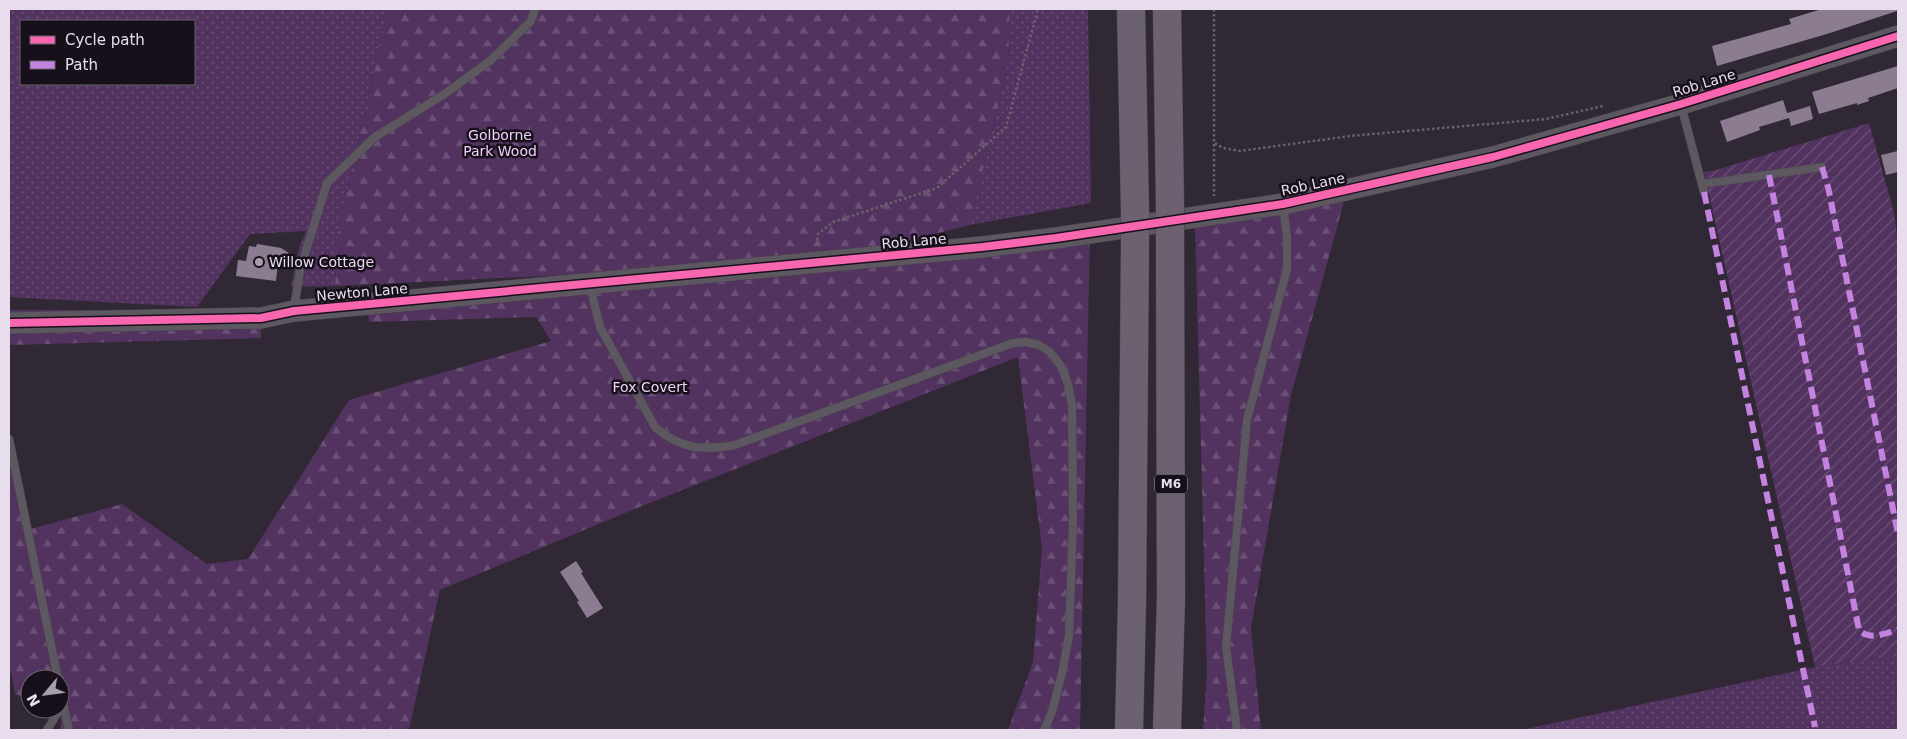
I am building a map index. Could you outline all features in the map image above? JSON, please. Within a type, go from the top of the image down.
[{"type":"highway","points":[[1129,730],[1135,244],[1131,9]]},
{"type":"highway","name":"M6","points":[[1167,9],[1170,206],[1171,599],[1168,730]]},
{"type":"highway","points":[[1171,599],[1184,730]]},
{"type":"highway","points":[[1116,730],[1132,602]]},
{"type":"street","name":"Rob Lane","points":[[716,272],[982,247],[1283,204],[1493,157],[1681,104],[1898,36]]},
{"type":"street","name":"Newton Lane","points":[[9,323],[260,318],[294,311],[716,272]]},
{"type":"lane","points":[[294,311],[300,270],[327,183],[375,137],[446,93],[490,61],[531,21],[535,9]]},
{"type":"lane","points":[[1681,104],[1704,192]]},
{"type":"lane","points":[[1702,184],[1822,167]]},
{"type":"lane","points":[[1237,730],[1226,647],[1247,420],[1287,269],[1287,238],[1283,204]]},
{"type":"lane","points":[[590,284],[600,327],[655,427],[668,438],[684,445],[703,449],[735,445],[1013,343],[1026,342],[1039,345],[1050,352],[1060,366],[1068,384],[1072,404],[1073,520],[1069,636],[1052,712],[1044,730]]},
{"type":"lane","points":[[9,439],[56,669]]},
{"type":"lane","points":[[47,730],[54,719]]},
{"type":"path","points":[[816,263],[818,234],[833,222],[937,188],[1006,127],[1038,9]]},
{"type":"path","points":[[1214,9],[1214,215]]},
{"type":"path","points":[[1215,143],[1223,148],[1240,151],[1350,136],[1546,119],[1608,105]]},
{"type":"green space","points":[[9,9],[388,9],[338,232],[335,286],[291,287],[299,248],[306,231],[250,234],[197,307],[9,297]]},
{"type":"green space","points":[[388,9],[1010,9],[1008,63],[970,225],[825,261],[1090,228],[1080,730],[1008,730],[1033,662],[1042,548],[1018,357],[637,508],[440,590],[409,730],[61,730],[61,719],[70,719],[70,669],[20,669],[20,696],[15,694],[9,662],[9,430],[27,530],[122,504],[207,564],[248,559],[349,400],[551,341],[536,317],[369,322],[368,307],[790,264],[335,286],[338,232]]},
{"type":"green space","points":[[1010,9],[1088,9],[1091,203],[970,225],[1008,63]]},
{"type":"green space","points":[[1869,123],[1894,213],[1898,241],[1898,656],[1815,667],[1704,172]]},
{"type":"green space","points":[[1345,198],[1291,395],[1251,628],[1261,730],[1203,730],[1207,673],[1195,224]]},
{"type":"green space","points":[[9,310],[262,310],[261,338],[9,345]]},
{"type":"green space","points":[[1898,656],[1898,730],[1522,730],[1815,667]]},
{"type":"building","points":[[1822,9],[1896,9],[1897,11],[1717,66],[1712,46],[1791,24],[1789,19]]},
{"type":"building","points":[[1898,66],[1898,88],[1868,98],[1869,101],[1857,105],[1857,103],[1819,114],[1812,92]]},
{"type":"building","points":[[1783,100],[1787,113],[1810,106],[1813,119],[1791,126],[1789,118],[1759,127],[1760,130],[1727,142],[1720,121]]},
{"type":"building","points":[[1898,151],[1898,172],[1886,175],[1881,155]]},
{"type":"building","name":"Willow Cottage","points":[[257,244],[281,248],[289,253],[278,262],[276,281],[236,276],[238,260],[246,261],[249,246],[256,247]]},
{"type":"building","points":[[576,561],[583,572],[581,573],[603,608],[587,618],[577,602],[579,601],[560,572]]},
{"type":"marked path","points":[[1822,167],[1828,187],[1898,534]]},
{"type":"marked path","points":[[1769,175],[1859,630],[1873,636],[1898,630]]},
{"type":"marked path","points":[[1704,192],[1815,727]]},
{"type":"cycle path","points":[[9,323],[261,318],[294,311],[982,247],[1056,238],[1283,204],[1493,157],[1681,104],[1898,36]]},
{"type":"place","name":"Willow Cottage","points":[[259,262]]},
{"type":"park label","name":"Golborne Park Wood","points":[[500,144]]},
{"type":"park label","name":"Fox Covert","points":[[650,387]]}]
